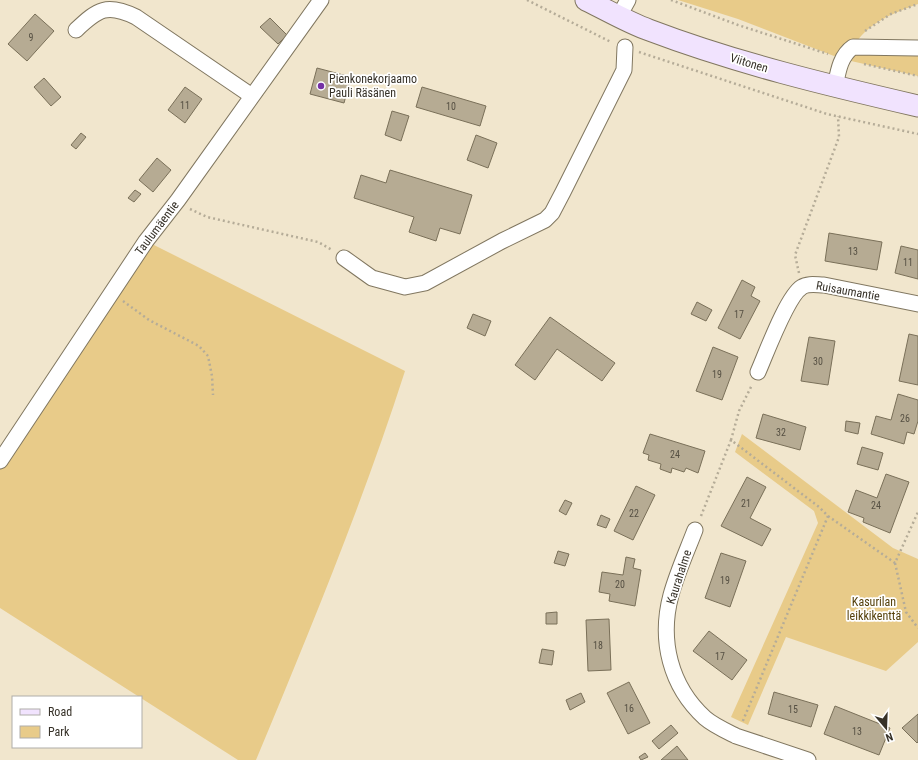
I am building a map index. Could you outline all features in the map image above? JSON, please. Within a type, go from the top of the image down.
[{"type":"main road","name":"Viitonen","points":[[586,0],[623,8],[648,30],[742,62],[835,87],[918,106]]},
{"type":"street","name":"Taulumäentie","points":[[0,461],[146,241],[178,200],[321,0]]},
{"type":"street","points":[[76,30],[101,11],[111,8],[121,10],[136,17],[252,96]]},
{"type":"street","points":[[835,87],[842,59],[847,51],[852,47],[918,48]]},
{"type":"street","points":[[344,258],[372,278],[405,287],[425,283],[502,241],[545,220],[552,213],[624,70],[625,48]]},
{"type":"street","name":"Ruisaumantie","points":[[758,372],[792,298],[802,287],[812,284],[824,285],[918,304]]},
{"type":"street","name":"Kaurahalme","points":[[695,530],[671,596],[665,640],[672,669],[688,699],[706,718],[736,736],[808,760]]},
{"type":"path","points":[[527,0],[625,48],[838,116],[918,134]]},
{"type":"path","points":[[671,0],[738,25],[842,59],[918,76]]},
{"type":"path","points":[[852,47],[860,36],[870,27],[891,14],[918,4]]},
{"type":"path","points":[[802,287],[795,255],[839,138],[838,116]]},
{"type":"path","points":[[178,200],[182,205],[207,217],[318,242],[344,258]]},
{"type":"path","points":[[111,293],[149,320],[198,346],[208,356],[212,376],[213,395]]},
{"type":"path","points":[[695,530],[731,440],[739,411],[758,372]]},
{"type":"path","points":[[731,440],[819,507],[828,516],[895,564]]},
{"type":"path","points":[[918,512],[895,564],[906,612],[918,628]]},
{"type":"path","points":[[736,736],[828,516]]},
{"type":"green space","points":[[678,0],[918,0],[918,4],[890,15],[873,25],[853,47],[918,48],[918,76],[842,59],[846,52],[834,56],[738,19]]},
{"type":"green space","points":[[146,241],[405,371],[389,420],[353,518],[256,760],[238,760],[142,699],[142,696],[138,696],[0,608],[0,461]]},
{"type":"green space","name":"Kasurilan leikkikenttä","points":[[742,434],[893,548],[918,559],[918,642],[886,671],[786,637],[748,725],[731,717],[818,523],[814,511],[735,452]]},
{"type":"building","points":[[35,14],[54,31],[27,61],[8,44]]},
{"type":"building","points":[[270,18],[287,35],[278,44],[260,27]]},
{"type":"building","points":[[317,68],[351,77],[344,103],[310,94]]},
{"type":"building","points":[[44,78],[61,97],[51,106],[34,87]]},
{"type":"building","points":[[185,87],[202,99],[185,123],[168,110]]},
{"type":"building","points":[[422,87],[486,106],[480,126],[416,107]]},
{"type":"building","points":[[392,111],[409,116],[401,141],[385,135]]},
{"type":"building","points":[[81,133],[86,137],[76,149],[71,145]]},
{"type":"building","points":[[476,135],[497,143],[488,168],[467,160]]},
{"type":"building","points":[[157,158],[171,170],[153,192],[139,180]]},
{"type":"building","points":[[390,170],[472,195],[460,234],[440,228],[436,241],[409,232],[414,217],[354,198],[361,175],[386,183]]},
{"type":"building","points":[[135,190],[141,194],[134,202],[128,198]]},
{"type":"building","points":[[829,233],[882,242],[877,270],[825,261]]},
{"type":"building","points":[[901,246],[918,250],[918,279],[895,273]]},
{"type":"building","points":[[742,280],[755,287],[751,296],[760,301],[740,339],[718,328]]},
{"type":"building","points":[[697,302],[712,310],[706,321],[691,314]]},
{"type":"building","points":[[473,314],[491,321],[485,336],[467,328]]},
{"type":"building","points":[[550,317],[615,363],[602,381],[557,349],[535,380],[515,365]]},
{"type":"building","points":[[909,334],[918,336],[918,385],[899,381]]},
{"type":"building","points":[[809,337],[835,341],[828,385],[801,381]]},
{"type":"building","points":[[713,347],[738,357],[722,400],[696,391]]},
{"type":"building","points":[[898,394],[918,400],[918,421],[914,434],[907,432],[904,444],[871,434],[876,416],[891,420]]},
{"type":"building","points":[[763,414],[806,427],[800,450],[756,438]]},
{"type":"building","points":[[846,421],[860,423],[858,434],[845,431]]},
{"type":"building","points":[[650,434],[705,451],[698,473],[686,468],[684,472],[672,468],[671,473],[660,469],[661,464],[648,460],[649,455],[643,453]]},
{"type":"building","points":[[862,447],[883,453],[878,470],[857,464]]},
{"type":"building","points":[[886,474],[909,482],[890,533],[863,522],[864,518],[848,512],[856,490],[877,498]]},
{"type":"building","points":[[747,477],[766,487],[750,518],[771,529],[762,546],[721,526]]},
{"type":"building","points":[[636,486],[655,495],[633,540],[614,531]]},
{"type":"building","points":[[565,500],[572,503],[566,515],[559,511]]},
{"type":"building","points":[[601,515],[610,519],[606,528],[597,525]]},
{"type":"building","points":[[558,551],[569,554],[565,566],[554,563]]},
{"type":"building","points":[[721,553],[746,561],[730,607],[705,598]]},
{"type":"building","points":[[626,557],[635,559],[633,568],[641,570],[635,606],[609,601],[610,594],[599,592],[602,572],[623,575]]},
{"type":"building","points":[[557,612],[557,624],[546,624],[546,613]]},
{"type":"building","points":[[609,619],[611,670],[588,671],[586,620]]},
{"type":"building","points":[[709,631],[747,660],[732,680],[693,651]]},
{"type":"building","points":[[542,649],[554,651],[552,665],[539,663]]},
{"type":"building","points":[[629,682],[650,723],[628,734],[607,693]]},
{"type":"building","points":[[774,692],[818,705],[811,727],[768,714]]},
{"type":"building","points":[[581,693],[585,702],[570,710],[566,700]]},
{"type":"building","points":[[835,706],[890,728],[879,755],[824,734]]},
{"type":"building","points":[[918,714],[918,742],[917,743],[902,728]]},
{"type":"building","points":[[671,725],[678,733],[659,749],[652,741]]},
{"type":"building","points":[[677,746],[688,760],[661,760]]},
{"type":"building","points":[[645,753],[648,757],[641,760],[639,757]]},
{"type":"place","name":"Pienkonekorjaamo Pauli Räsänen","points":[[321,86]]}]
